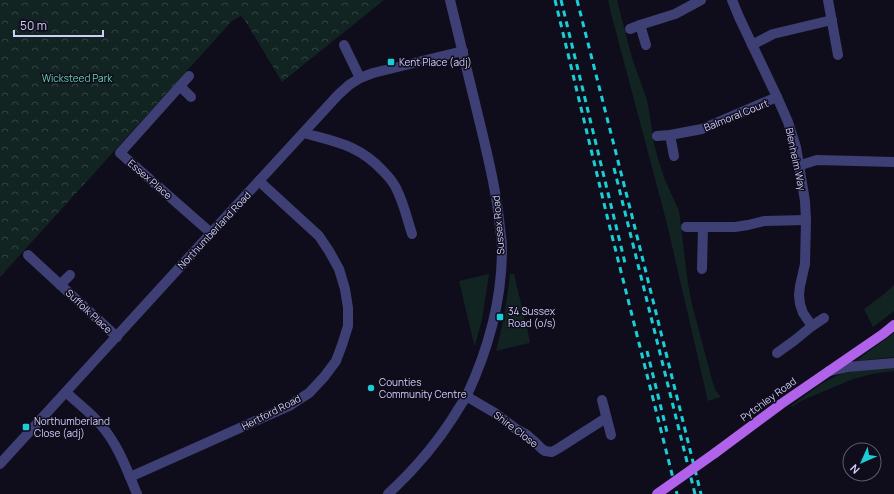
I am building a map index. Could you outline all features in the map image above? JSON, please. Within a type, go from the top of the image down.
[{"type":"main road","name":"Pytchley Road","points":[[657,494],[827,371],[894,325]]},
{"type":"street","name":"Sussex Road","points":[[388,494],[429,451],[466,396],[491,331],[501,275],[502,248],[494,184],[450,0]]},
{"type":"street","points":[[630,29],[675,14],[701,0]]},
{"type":"street","name":"Blenheim Way","points":[[732,0],[788,122],[796,147],[805,201],[806,220],[805,264],[799,295],[803,313],[812,326]]},
{"type":"street","points":[[828,0],[838,55]]},
{"type":"street","points":[[752,46],[773,34],[832,20]]},
{"type":"street","points":[[640,26],[646,46]]},
{"type":"street","points":[[344,45],[360,78]]},
{"type":"street","name":"Northumberland Road","points":[[2,457],[66,392],[338,95],[360,78],[392,67],[462,51]]},
{"type":"street","name":"Essex Place","points":[[189,76],[120,153],[211,232]]},
{"type":"street","points":[[180,86],[191,97]]},
{"type":"street","name":"Balmoral Court","points":[[657,136],[702,129],[777,98]]},
{"type":"street","points":[[304,132],[341,143],[360,152],[374,162],[386,174],[397,189],[412,234]]},
{"type":"street","points":[[670,135],[674,156]]},
{"type":"street","points":[[799,166],[817,160],[894,162]]},
{"type":"street","name":"Hertford Road","points":[[130,477],[290,406],[309,393],[336,361],[348,326],[348,308],[345,289],[339,269],[319,236],[259,181]]},
{"type":"street","points":[[686,227],[735,227],[748,226],[764,221],[806,220]]},
{"type":"street","points":[[702,269],[704,227]]},
{"type":"street","name":"Suffolk Place","points":[[28,255],[117,337]]},
{"type":"street","name":"Suffolk Place","points":[[60,285],[70,274]]},
{"type":"street","points":[[778,353],[824,318]]},
{"type":"street","points":[[827,371],[894,363]]},
{"type":"street","points":[[66,392],[100,424],[116,446],[137,494]]},
{"type":"street","name":"Shire Close","points":[[466,396],[495,413],[516,429],[527,435],[546,452],[552,452],[606,418]]},
{"type":"street","points":[[602,400],[611,435]]},
{"type":"green space","name":"Wicksteed Park","points":[[0,0],[384,0],[282,82],[246,22],[241,16],[232,21],[0,277]]},
{"type":"green space","points":[[608,0],[617,0],[632,58],[647,100],[654,144],[659,162],[665,180],[679,211],[692,304],[712,380],[716,391],[721,397],[708,401],[667,224]]},
{"type":"green space","points":[[489,274],[482,319],[475,345],[459,281]]},
{"type":"green space","points":[[510,274],[514,274],[530,341],[529,343],[496,351],[501,332]]},
{"type":"green space","points":[[894,285],[894,311],[873,327],[864,309]]},
{"type":"green space","points":[[894,333],[894,357],[857,361],[857,360]]},
{"type":"green space","points":[[894,367],[894,371],[872,374],[853,379],[803,400],[792,407],[791,406],[817,387],[838,375],[856,371]]},
{"type":"railway","points":[[555,0],[608,220],[677,494]]},
{"type":"railway","points":[[561,0],[626,267]]},
{"type":"railway","points":[[577,0],[701,494]]},
{"type":"railway","points":[[614,168],[695,494]]},
{"type":"railway","points":[[647,351],[668,436]]},
{"type":"place","name":"Kent Place (adj)","points":[[391,62]]},
{"type":"place","name":"34 Sussex Road (o/s)","points":[[500,317]]},
{"type":"place","name":"Counties Community Centre","points":[[371,388]]},
{"type":"place","name":"Northumberland Close (adj)","points":[[26,427]]}]
